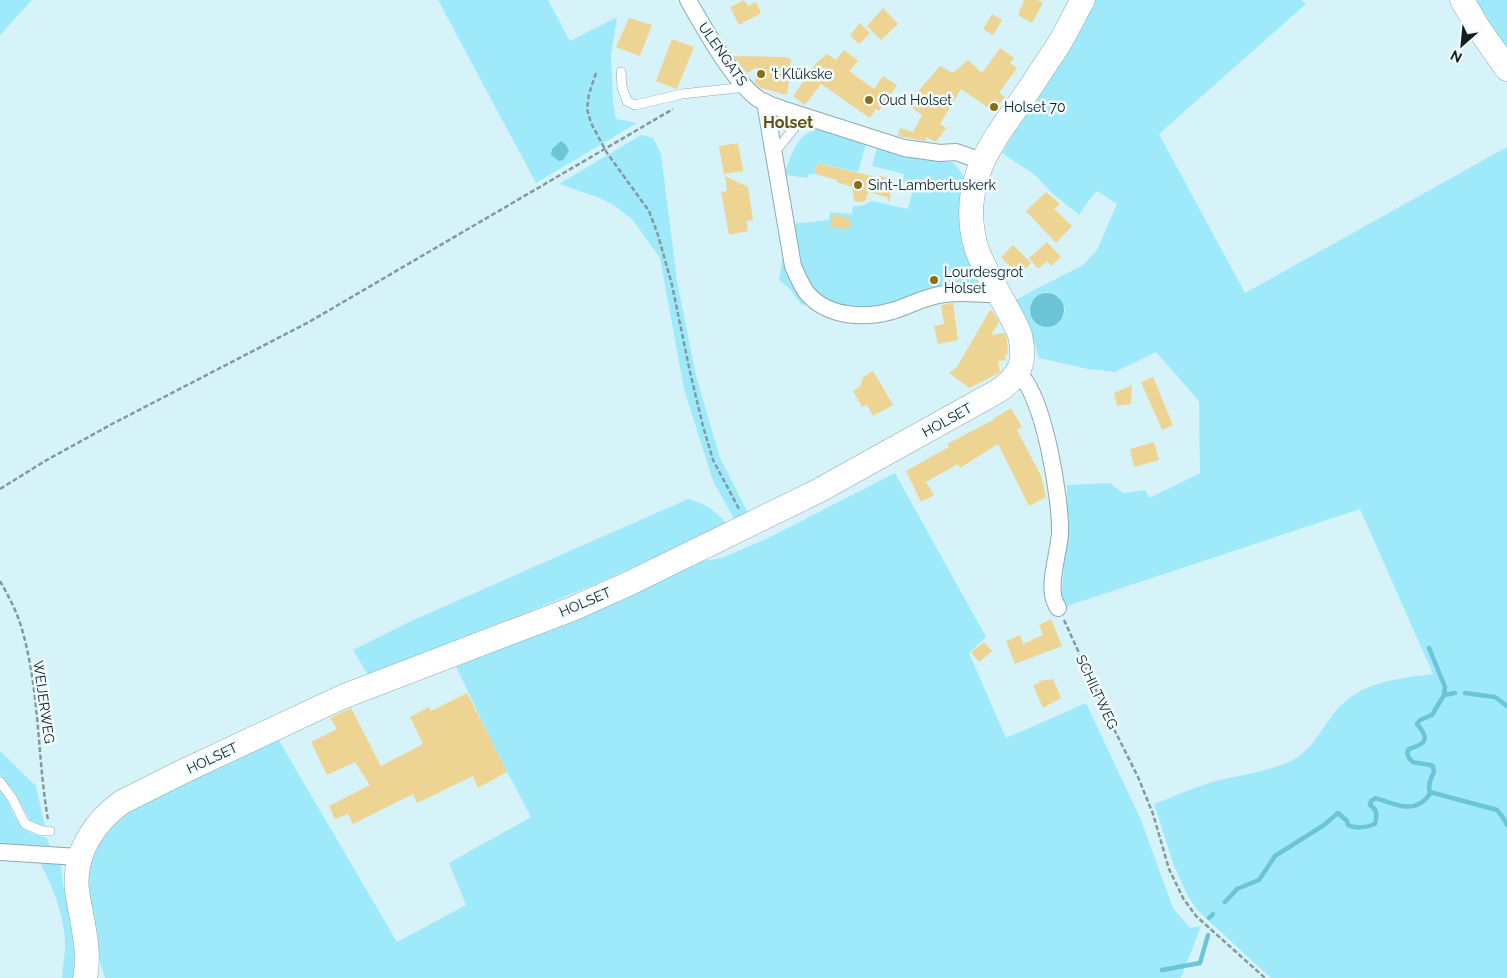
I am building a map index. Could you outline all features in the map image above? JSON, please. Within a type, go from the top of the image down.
[{"type":"street","name":"ULENGATS","points":[[688,0],[731,69],[746,87],[764,102]]},
{"type":"street","points":[[1058,608],[1052,593],[1060,536],[1057,488],[1043,428],[1032,393],[1024,378],[1018,373],[1023,353],[1020,335],[990,278],[977,247],[972,218],[974,189],[982,161],[1004,124],[1053,54],[1083,0]]},
{"type":"street","points":[[1462,0],[1479,29],[1507,68]]},
{"type":"street","points":[[764,102],[904,148],[940,154],[956,152],[982,161]]},
{"type":"street","points":[[764,102],[793,266],[802,286],[808,294],[826,308],[844,314],[862,316],[891,311],[939,295],[952,293],[1000,294]]},
{"type":"street","name":"HOLSET","points":[[79,857],[95,827],[113,809],[152,786],[342,697],[572,608],[638,579],[870,464],[998,391],[1013,380],[1018,373]]},
{"type":"street","points":[[0,852],[79,857],[76,883],[88,954],[85,978]]},
{"type":"lane","points":[[621,72],[622,87],[627,101],[635,105],[682,94],[746,87]]},
{"type":"lane","points":[[774,153],[804,116]]},
{"type":"lane","points":[[0,782],[12,798],[25,824],[42,832],[50,831]]},
{"type":"path","points":[[596,72],[589,94],[587,109],[591,123],[604,149],[648,210],[665,254],[690,372],[713,460],[748,526]]},
{"type":"path","points":[[0,489],[45,461],[112,424],[309,322],[675,108]]},
{"type":"path","name":"WEIJERWEG","points":[[0,581],[14,608],[25,644],[36,712],[50,831]]},
{"type":"path","name":"SCHILTWEG","points":[[1058,608],[1138,777],[1153,814],[1169,869],[1183,898],[1196,916],[1265,978]]},
{"type":"shaded area","points":[[0,0],[32,0],[0,35]]},
{"type":"shaded area","points":[[438,0],[548,0],[570,41],[617,17],[611,55],[613,101],[616,119],[637,123],[536,183]]},
{"type":"shaded area","points":[[1094,0],[1301,0],[1306,4],[1159,134],[1245,293],[1507,147],[1507,978],[1271,978],[1198,911],[1188,896],[1174,866],[1154,804],[1208,783],[1265,770],[1293,760],[1305,752],[1341,705],[1352,696],[1377,684],[1433,674],[1360,509],[1064,607],[1061,601],[1067,527],[1067,485],[1110,483],[1123,493],[1146,490],[1149,498],[1200,473],[1199,401],[1156,352],[1115,372],[1088,369],[1039,358],[1032,335],[1015,300],[1083,265],[1097,250],[1117,204],[1097,191],[1079,215],[1052,193],[1035,175],[1002,153]],"holes":[[[1046,292],[1057,295],[1065,309],[1064,314],[1059,322],[1051,326],[1042,326],[1029,313],[1031,302]]]},
{"type":"shaded area","points":[[1469,0],[1507,0],[1507,57]]},
{"type":"shaded area","points":[[821,128],[867,140],[858,172],[817,163],[815,174],[809,174],[808,178],[785,175],[798,143],[808,133]]},
{"type":"shaded area","points":[[641,135],[653,138],[661,154],[677,281],[696,376],[720,458],[749,515],[736,522],[713,481],[684,389],[660,258],[633,220],[615,206],[600,198],[559,184]]},
{"type":"shaded area","points":[[561,141],[569,151],[563,160],[559,161],[551,155],[552,149]]},
{"type":"shaded area","points":[[878,144],[954,163],[962,174],[967,187],[982,284],[956,286],[866,309],[829,303],[802,305],[789,288],[779,280],[783,255],[792,224],[829,220],[830,212],[852,214],[853,206],[861,206],[872,201],[908,209],[914,185],[903,182],[904,174],[872,166]]},
{"type":"shaded area","points":[[1047,293],[1054,294],[1059,298],[1063,303],[1063,317],[1059,322],[1054,326],[1047,327],[1040,326],[1035,322],[1031,317],[1030,310],[1031,303],[1035,298],[1040,294]]},
{"type":"shaded area","points":[[895,473],[986,637],[969,653],[1006,738],[1086,703],[1141,820],[1173,908],[1190,928],[1201,926],[1181,978],[105,978],[98,956],[88,894],[88,855],[117,810],[274,732],[397,942],[466,905],[449,863],[531,817],[494,747],[453,660],[688,557],[703,561],[722,558],[768,538]]},
{"type":"shaded area","points":[[688,499],[710,509],[728,525],[593,585],[369,677],[353,650],[411,621]]},
{"type":"shaded area","points":[[0,751],[36,786],[45,827],[31,822],[15,793],[0,775]]},
{"type":"shaded area","points":[[0,788],[18,822],[28,831],[47,838],[51,851],[0,847]]},
{"type":"shaded area","points":[[39,861],[61,862],[63,885],[69,906],[75,948],[75,978],[62,978],[65,936],[61,914],[49,880]]},
{"type":"building","points":[[744,0],[748,6],[756,2],[761,13],[739,25],[730,7]]},
{"type":"building","points":[[1024,0],[1037,0],[1043,3],[1032,23],[1018,15]]},
{"type":"building","points":[[883,8],[898,24],[881,40],[867,26]]},
{"type":"building","points":[[992,14],[1002,20],[993,35],[983,29]]},
{"type":"building","points":[[629,18],[652,25],[640,56],[616,47]]},
{"type":"building","points":[[860,23],[870,33],[859,44],[850,35]]},
{"type":"building","points":[[672,39],[694,47],[677,89],[656,81]]},
{"type":"building","points":[[1000,48],[1014,58],[1010,63],[1017,68],[999,93],[1005,97],[993,111],[961,89],[940,124],[946,128],[936,142],[926,137],[926,141],[898,136],[900,128],[913,132],[922,115],[907,104],[940,66],[954,72],[968,60],[982,73]]},
{"type":"building","points":[[844,50],[858,61],[849,71],[874,89],[883,76],[897,85],[879,111],[876,109],[870,118],[821,84],[805,105],[793,96],[817,62],[827,54],[836,60]]},
{"type":"building","points":[[733,56],[784,57],[791,59],[787,95],[761,88],[755,83],[757,67],[747,73]]},
{"type":"building","points":[[738,143],[743,171],[724,174],[719,146]]},
{"type":"building","name":"Sint-Lambertuskerk","points":[[817,163],[880,178],[879,176],[894,179],[889,203],[887,197],[868,192],[866,200],[862,202],[854,201],[852,187],[837,182],[837,180],[815,174]]},
{"type":"building","points":[[725,176],[748,187],[753,220],[746,221],[748,231],[729,235],[721,192],[727,191]]},
{"type":"building","points":[[1046,192],[1060,204],[1054,209],[1072,226],[1056,243],[1026,211]]},
{"type":"building","points":[[832,215],[850,218],[849,229],[830,227]]},
{"type":"building","points":[[1047,242],[1061,257],[1051,266],[1047,261],[1038,269],[1029,258]]},
{"type":"building","points":[[1013,245],[1031,263],[1019,276],[1001,257]]},
{"type":"building","points":[[953,303],[958,340],[938,344],[934,326],[944,324],[941,305]]},
{"type":"building","points":[[990,310],[999,322],[991,335],[1004,333],[1007,339],[1008,354],[1005,355],[1006,360],[998,361],[999,373],[969,388],[949,373],[957,367]]},
{"type":"building","points":[[873,371],[893,405],[873,416],[867,405],[862,407],[853,391],[860,387],[863,377]]},
{"type":"building","points":[[1153,377],[1173,425],[1162,430],[1141,382]]},
{"type":"building","points":[[1132,385],[1131,404],[1117,406],[1114,393]]},
{"type":"building","points":[[1011,408],[1022,427],[1017,430],[1041,476],[1046,497],[1029,506],[998,444],[960,468],[958,464],[926,482],[934,495],[921,502],[906,471],[949,447],[947,444],[993,420]]},
{"type":"building","points":[[1154,442],[1159,460],[1134,467],[1130,449]]},
{"type":"building","points":[[1051,619],[1062,646],[1015,664],[1006,641],[1020,635],[1023,644],[1043,635],[1039,625]]},
{"type":"building","points":[[984,642],[992,651],[979,662],[971,652]]},
{"type":"building","points":[[1053,679],[1061,698],[1043,708],[1033,685],[1039,683],[1039,681]]},
{"type":"building","points":[[467,693],[507,772],[478,788],[473,776],[417,803],[413,794],[353,824],[348,814],[335,819],[329,806],[370,785],[355,762],[327,775],[311,742],[337,729],[330,718],[351,708],[381,766],[423,744],[410,717],[429,707],[431,711]]},
{"type":"waterway","points":[[1429,648],[1445,687],[1444,695]]},
{"type":"waterway","points":[[1225,902],[1237,889],[1259,880],[1275,856],[1324,825],[1338,813],[1347,821],[1348,825],[1365,827],[1375,824],[1376,813],[1370,805],[1371,801],[1376,798],[1405,806],[1412,806],[1424,800],[1430,794],[1429,788],[1434,772],[1433,766],[1411,761],[1407,753],[1409,749],[1419,745],[1424,740],[1424,734],[1417,724],[1420,720],[1432,715],[1444,695],[1455,693]]},
{"type":"waterway","points":[[1465,693],[1495,697],[1507,706]]},
{"type":"waterway","points":[[1430,792],[1497,810],[1507,825]]},
{"type":"waterway","points":[[1209,918],[1213,914]]},
{"type":"waterway","points":[[1162,970],[1200,963],[1208,935]]},
{"type":"place","name":"'t Klükske","points":[[761,74]]},
{"type":"place","name":"Oud Holset","points":[[869,100]]},
{"type":"place","name":"Holset 70","points":[[994,107]]},
{"type":"place","name":"Sint-Lambertuskerk","points":[[858,185]]},
{"type":"place","name":"Lourdesgrot Holset","points":[[934,280]]},
{"type":"district","name":"Holset","points":[[788,122]]}]
